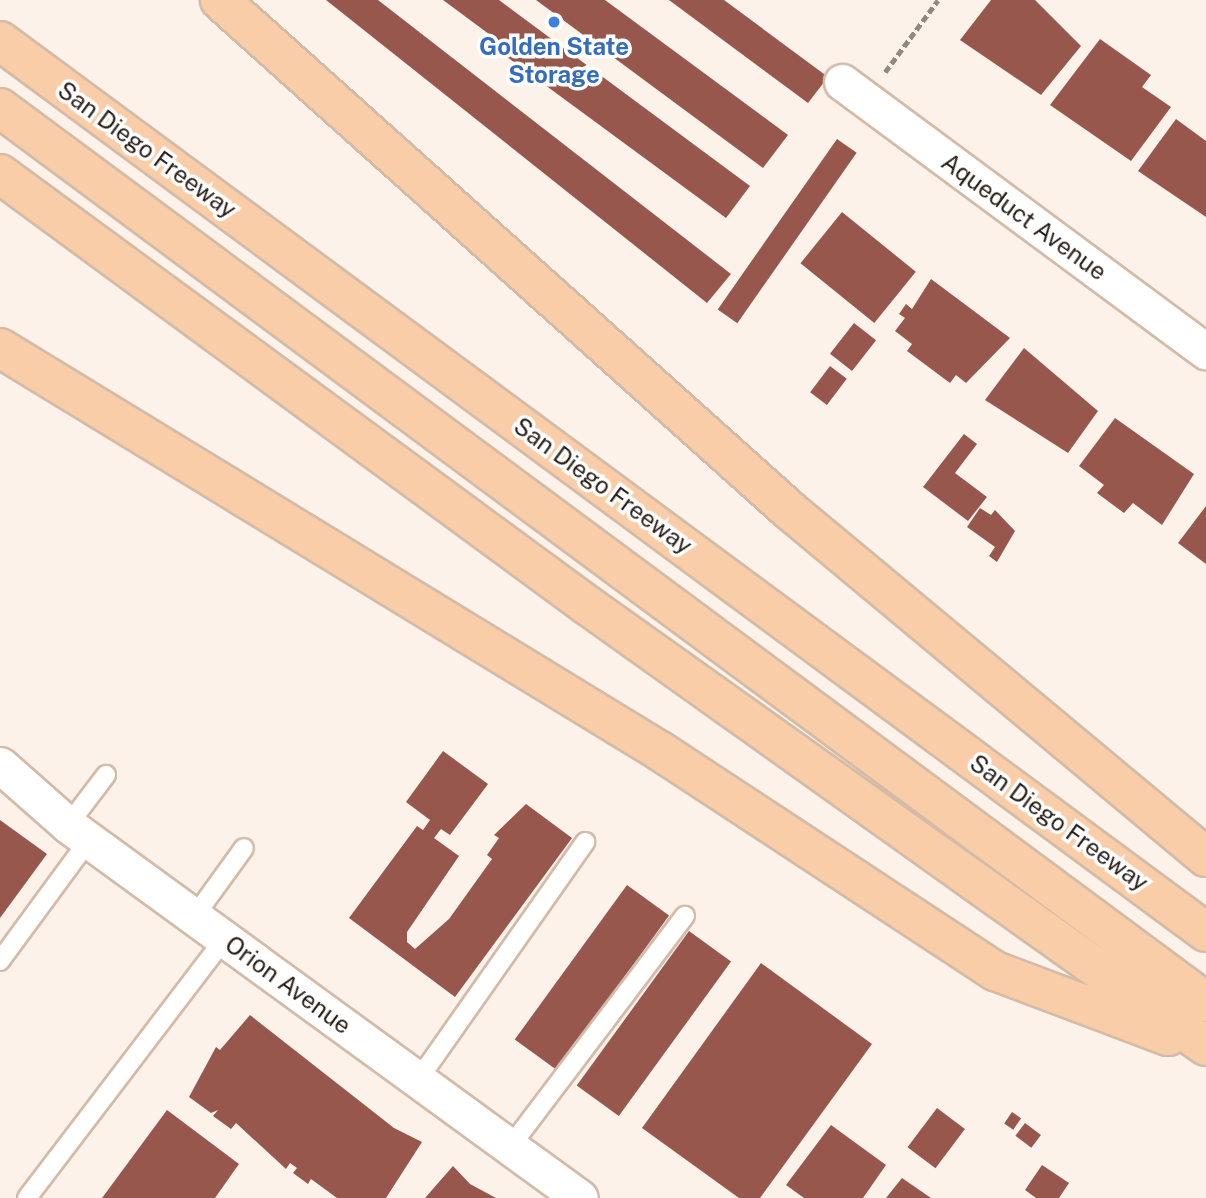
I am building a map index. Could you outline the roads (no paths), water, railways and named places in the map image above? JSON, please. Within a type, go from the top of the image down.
[{"type":"highway","points":[[220,0],[788,509],[1206,857]]},
{"type":"highway","name":"San Diego Freeway","points":[[12,50],[1206,932]]},
{"type":"highway","points":[[0,95],[1206,979]]},
{"type":"highway","points":[[0,95],[1206,1002]]},
{"type":"highway","points":[[0,174],[587,605],[1206,1048]]},
{"type":"highway","points":[[0,348],[660,751],[995,971],[1206,1048]]},
{"type":"street","name":"Aqueduct Avenue","points":[[853,91],[1206,351]]},
{"type":"street","name":"Orion Avenue","points":[[0,765],[79,832],[580,1198]]},
{"type":"lane","points":[[0,961],[79,832],[106,775]]},
{"type":"lane","points":[[418,1080],[585,842]]},
{"type":"lane","points":[[194,917],[244,848]]},
{"type":"lane","points":[[510,1147],[685,916]]},
{"type":"lane","points":[[27,1198],[224,939]]},
{"type":"place","name":"Golden State Storage","points":[[554,22]]}]
